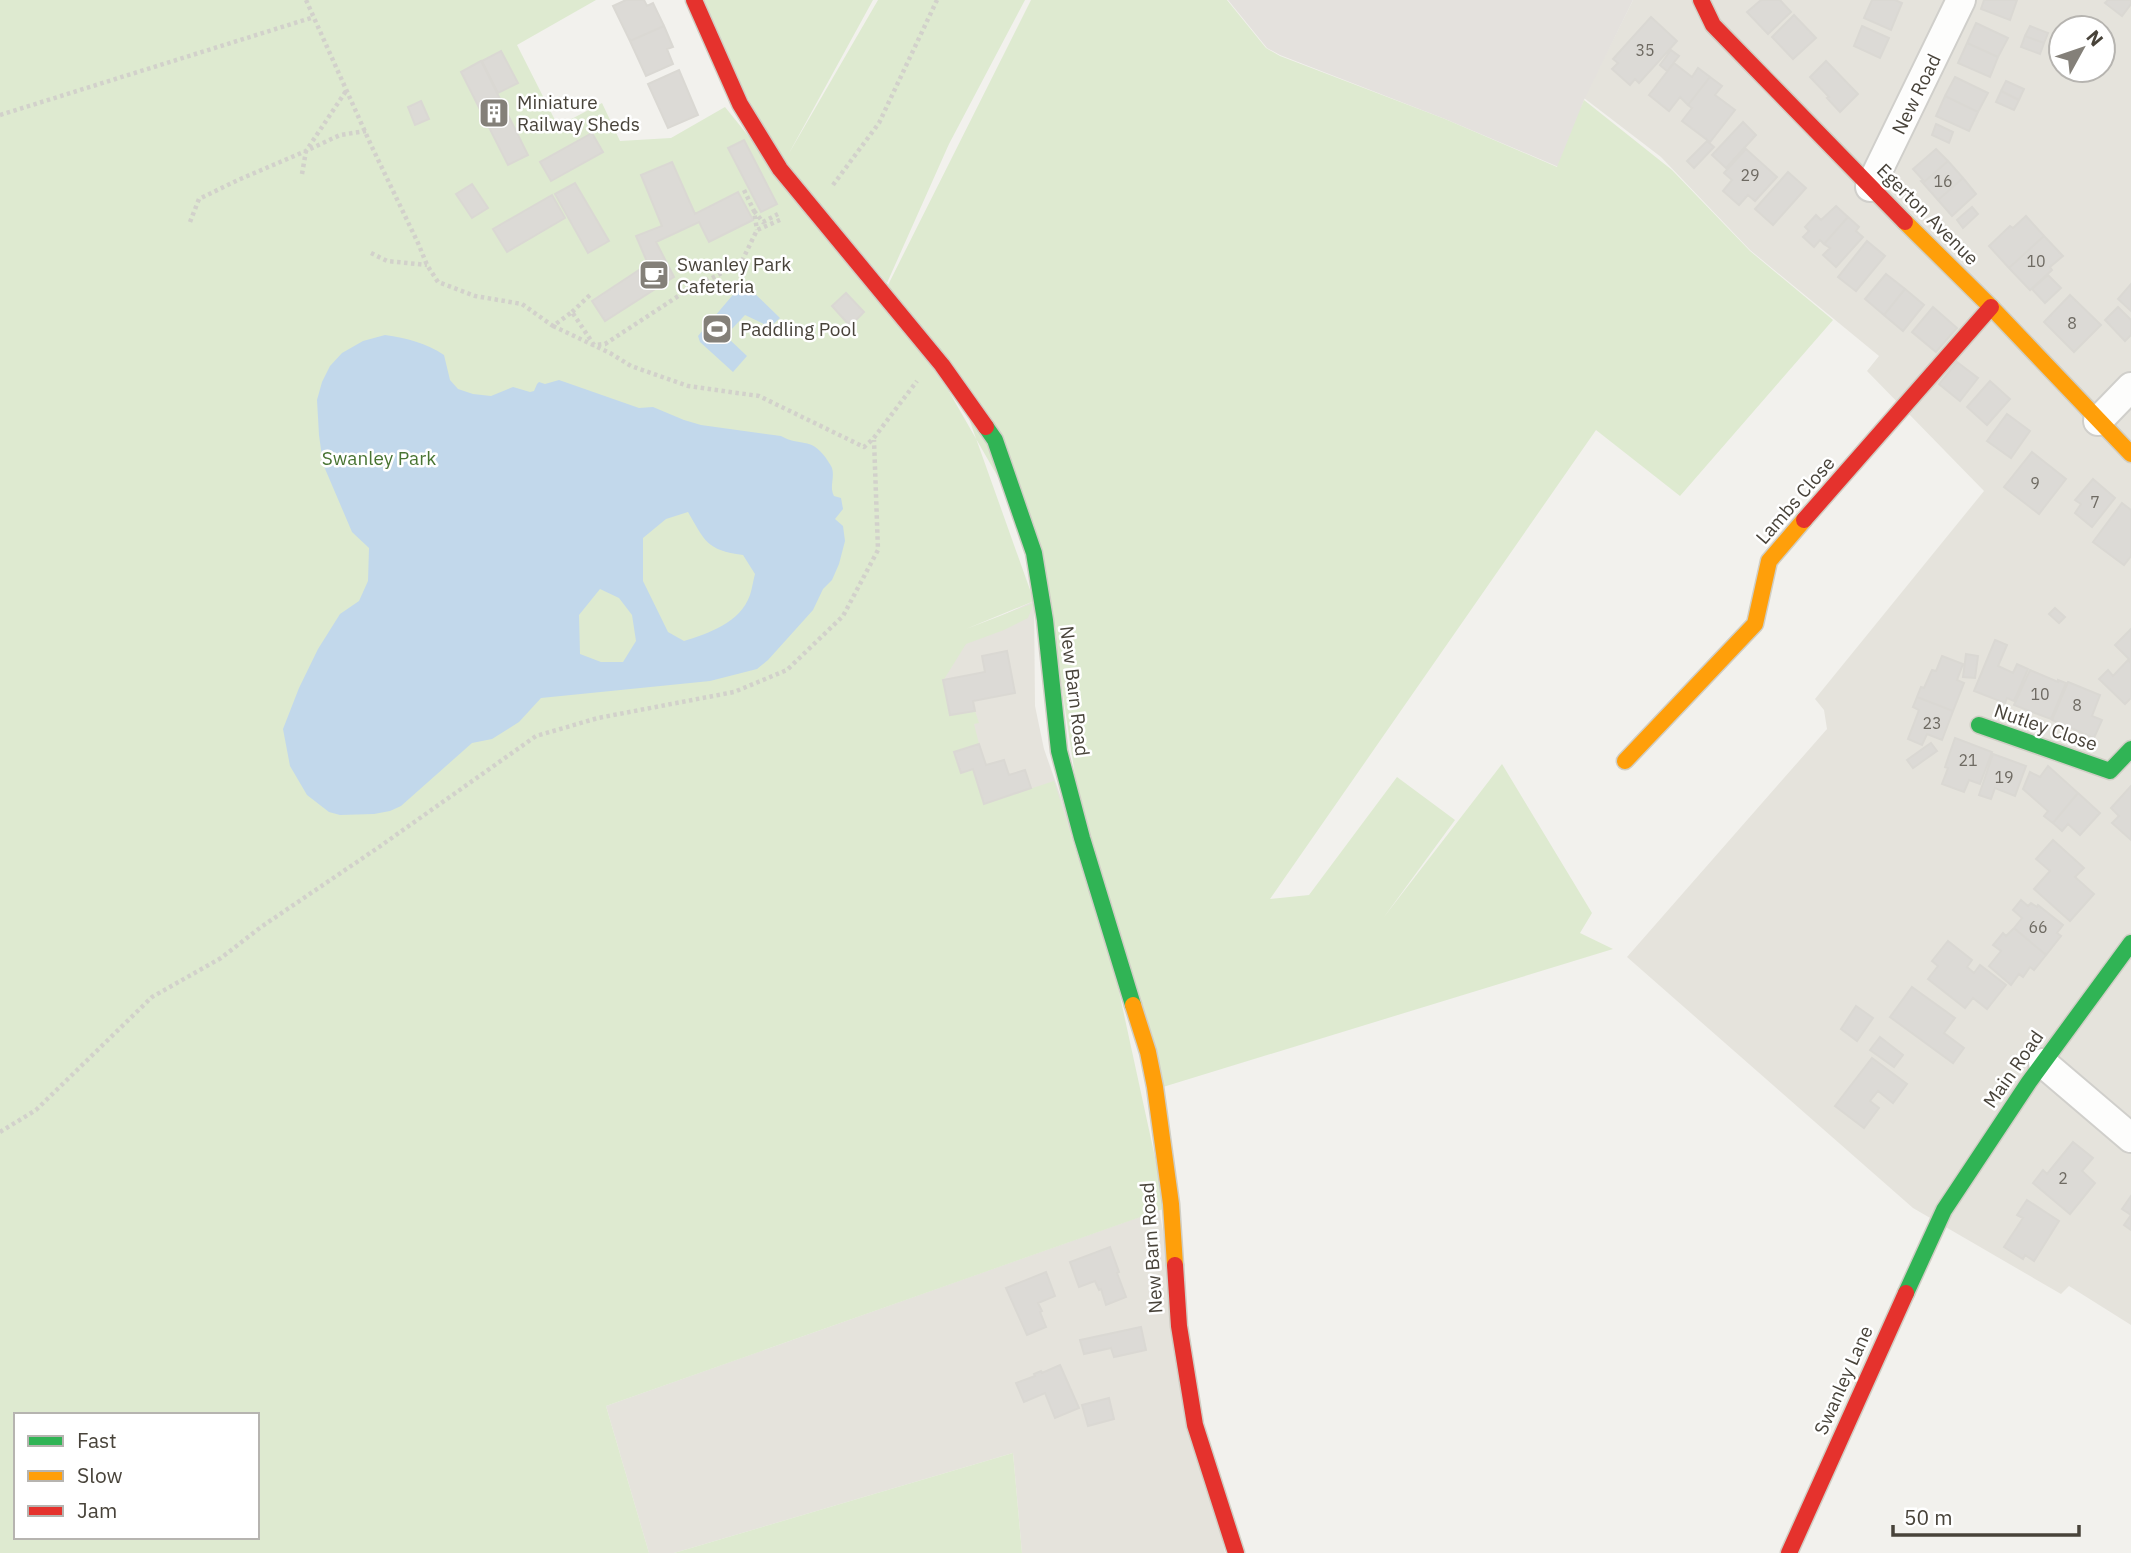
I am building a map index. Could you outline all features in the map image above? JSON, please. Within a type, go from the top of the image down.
[{"type":"street","name":"New Barn Road","points":[[694,0],[740,104],[780,169],[942,365],[995,440],[1034,554],[1045,620],[1059,751],[1082,838],[1148,1052],[1171,1204],[1179,1326],[1195,1425],[1236,1553]]},
{"type":"street","name":"Egerton Avenue","points":[[1701,0],[1713,25],[1991,307],[2131,454]]},
{"type":"street","name":"New Road","points":[[1870,187],[1961,0]]},
{"type":"street","name":"Lambs Close","points":[[1625,761],[1755,624],[1769,561],[1991,307]]},
{"type":"street","points":[[2098,421],[2131,387]]},
{"type":"street","name":"Nutley Close","points":[[1979,725],[2110,771],[2131,749]]},
{"type":"street","name":"Main Road","points":[[1936,1224],[2043,1063],[2131,943]]},
{"type":"street","points":[[2043,1063],[2131,1138]]},
{"type":"street","name":"Swanley Lane","points":[[1789,1553],[1936,1224]]},
{"type":"path","points":[[0,1132],[36,1110],[152,997],[221,958],[261,927],[536,736],[598,718],[734,692],[787,670],[843,616],[878,550],[873,439],[864,447],[760,396],[688,386],[632,366],[552,326],[522,304],[475,296],[438,282],[427,265],[379,163],[306,0]]},
{"type":"path","points":[[832,187],[879,123],[937,0]]},
{"type":"path","points":[[0,115],[314,17]]},
{"type":"path","points":[[302,174],[306,151],[346,90]]},
{"type":"path","points":[[190,222],[199,199],[340,135],[366,131]]},
{"type":"path","points":[[594,345],[605,344],[683,293],[741,263],[757,230],[754,212],[744,190]]},
{"type":"path","points":[[754,212],[763,222],[783,212],[786,218],[757,230]]},
{"type":"path","points":[[371,253],[387,261],[427,265]]},
{"type":"path","points":[[552,326],[591,295]]},
{"type":"path","points":[[572,312],[594,345]]},
{"type":"shaded area","points":[[1228,0],[1633,0],[1584,100],[1561,168],[1445,119],[1280,55],[1267,48]]},
{"type":"shaded area","points":[[1633,0],[2131,0],[2131,1325],[2069,1286],[2061,1294],[1913,1208],[1627,957],[1827,729],[1824,710],[1815,699],[1984,491],[1867,371],[1879,356],[1750,250],[1661,157],[1584,98]]},
{"type":"shaded area","points":[[1034,601],[1035,706],[1044,749],[1073,832],[874,897],[815,701]]},
{"type":"shaded area","points":[[1159,1210],[1225,1553],[1022,1553],[1013,1453],[674,1553],[649,1553],[606,1406]]},
{"type":"green space","name":"Swanley Park","points":[[0,0],[596,0],[517,45],[558,126],[602,103],[620,141],[671,138],[725,107],[963,402],[1034,601],[966,629],[1034,603],[1028,618],[966,644],[943,681],[950,715],[975,711],[979,723],[974,724],[979,744],[954,752],[973,769],[984,804],[1054,781],[1115,973],[1166,1208],[606,1406],[649,1553],[0,1553]]},
{"type":"green space","points":[[702,0],[873,0],[788,155],[878,0],[1025,0],[949,144],[887,283],[784,163],[736,77]]},
{"type":"green space","points":[[1031,0],[1227,0],[1266,48],[1280,56],[1445,119],[1557,167],[1584,100],[1672,170],[1750,251],[1833,320],[1680,496],[1596,430],[1270,899],[1309,895],[1397,777],[1455,820],[1384,917],[1502,764],[1592,913],[1580,933],[1613,949],[1163,1087],[1078,796],[1042,554],[888,285]]},
{"type":"green space","points":[[1013,1453],[1022,1553],[674,1553]]},
{"type":"water","name":"Paddling Pool","points":[[744,285],[780,318],[770,327],[745,315],[729,332],[729,339],[747,356],[733,372],[700,342],[698,336]]},
{"type":"water","points":[[385,335],[409,339],[430,347],[444,355],[450,380],[458,389],[473,394],[491,396],[513,387],[530,392],[534,391],[539,382],[545,384],[559,380],[639,408],[653,407],[701,425],[781,436],[810,444],[820,451],[831,467],[833,493],[841,498],[843,509],[835,519],[843,526],[845,541],[832,580],[823,589],[813,610],[757,669],[710,681],[541,698],[519,722],[492,739],[472,743],[401,806],[374,814],[340,815],[329,812],[307,795],[290,766],[283,729],[318,649],[340,614],[359,601],[368,581],[369,548],[352,532],[323,464],[317,400],[330,366],[342,353],[363,341]],"holes":[[[688,512],[708,543],[721,550],[743,555],[755,574],[750,595],[739,613],[723,625],[684,641],[668,632],[643,581],[643,538],[666,519]],[[600,589],[619,598],[632,615],[636,641],[623,662],[601,662],[580,654],[579,615]]]},
{"type":"building","points":[[626,0],[644,0],[647,6],[653,3],[664,26],[630,41],[613,6]]},
{"type":"building","points":[[1761,0],[1780,0],[1791,12],[1768,34],[1747,12]]},
{"type":"building","points":[[1872,0],[1895,0],[1902,3],[1891,30],[1864,18]]},
{"type":"building","points":[[1984,0],[2017,0],[2010,20],[1981,9]]},
{"type":"building","points":[[2108,0],[2131,0],[2131,4],[2122,16],[2105,3]]},
{"type":"building","points":[[1794,15],[1816,38],[1793,59],[1772,37]]},
{"type":"building","points":[[1651,17],[1677,41],[1639,83],[1635,79],[1630,85],[1612,69],[1618,63],[1613,59]]},
{"type":"building","points":[[1976,23],[2008,38],[1998,57],[1967,43]]},
{"type":"building","points":[[664,26],[673,47],[667,49],[673,64],[646,76],[630,41]]},
{"type":"building","points":[[1862,26],[1889,38],[1880,58],[1854,46]]},
{"type":"building","points":[[2030,26],[2047,33],[2044,43],[2025,36]]},
{"type":"building","points":[[2025,36],[2044,43],[2040,54],[2021,47]]},
{"type":"building","points":[[1967,43],[1998,57],[1990,77],[1958,63]]},
{"type":"building","points":[[1671,50],[1679,56],[1667,71],[1660,65]]},
{"type":"building","name":"Miniature Railway Sheds","points":[[501,51],[518,83],[498,93],[482,61]]},
{"type":"building","name":"Miniature Railway Sheds","points":[[481,61],[528,155],[508,165],[461,72]]},
{"type":"building","points":[[1826,61],[1858,94],[1840,112],[1810,77]]},
{"type":"building","points":[[1674,63],[1692,77],[1698,68],[1710,77],[1688,105],[1680,97],[1669,111],[1649,95]]},
{"type":"building","points":[[679,70],[698,115],[668,128],[648,84]]},
{"type":"building","points":[[1710,77],[1722,86],[1715,95],[1735,110],[1710,142],[1682,121],[1692,108],[1688,105]]},
{"type":"building","points":[[1955,77],[1988,93],[1978,112],[1945,96]]},
{"type":"building","points":[[2006,81],[2024,89],[2019,100],[2001,91]]},
{"type":"building","points":[[2001,91],[2019,100],[2014,110],[1996,102]]},
{"type":"building","points":[[1945,96],[1978,112],[1969,131],[1936,116]]},
{"type":"building","points":[[421,101],[429,119],[415,125],[408,107]]},
{"type":"building","points":[[1743,122],[1756,135],[1726,168],[1712,155]]},
{"type":"building","points":[[1936,124],[1953,132],[1949,143],[1932,135]]},
{"type":"building","points":[[592,133],[603,152],[551,181],[540,162]]},
{"type":"building","points":[[744,140],[777,204],[761,212],[728,148]]},
{"type":"building","points":[[1707,141],[1714,147],[1694,168],[1687,161]]},
{"type":"building","points":[[1746,149],[1777,177],[1755,201],[1748,195],[1739,205],[1723,191],[1732,180],[1724,173]]},
{"type":"building","points":[[1936,149],[1948,161],[1923,183],[1913,169]]},
{"type":"building","points":[[1948,161],[1963,178],[1938,200],[1923,183]]},
{"type":"building","points":[[672,162],[695,214],[738,192],[753,220],[709,242],[699,222],[656,242],[674,277],[605,321],[592,301],[648,264],[636,236],[662,226],[641,175]]},
{"type":"building","points":[[1788,172],[1806,188],[1773,225],[1755,209]]},
{"type":"building","points":[[1963,178],[1976,194],[1952,216],[1938,200]]},
{"type":"building","points":[[575,183],[609,241],[588,253],[555,194]]},
{"type":"building","points":[[472,184],[488,208],[472,218],[456,194]]},
{"type":"building","points":[[552,195],[565,218],[507,252],[493,229]]},
{"type":"building","points":[[1836,206],[1848,217],[1824,244],[1820,240],[1814,247],[1803,237],[1809,231],[1805,227],[1816,215],[1821,220]]},
{"type":"building","points":[[1972,207],[1978,214],[1963,228],[1957,220]]},
{"type":"building","points":[[2026,216],[2044,236],[2009,268],[1989,246],[2010,226],[2013,228]]},
{"type":"building","points":[[1848,217],[1859,227],[1856,231],[1863,237],[1836,267],[1823,255],[1830,248],[1824,244]]},
{"type":"building","points":[[2044,236],[2063,256],[2030,290],[2009,268]]},
{"type":"building","points":[[1867,241],[1885,256],[1856,291],[1838,277]]},
{"type":"building","points":[[1886,274],[1905,289],[1884,315],[1865,299]]},
{"type":"building","points":[[2048,275],[2061,288],[2045,303],[2032,289]]},
{"type":"building","points":[[2131,284],[2131,311],[2118,299]]},
{"type":"building","points":[[1905,289],[1924,305],[1903,331],[1884,315]]},
{"type":"building","points":[[846,293],[864,312],[850,326],[832,306]]},
{"type":"building","points":[[2070,295],[2101,325],[2074,352],[2044,322]]},
{"type":"building","points":[[1933,307],[1957,328],[1936,352],[1912,332]]},
{"type":"building","points":[[2118,307],[2131,320],[2131,335],[2125,341],[2105,320]]},
{"type":"building","points":[[1957,362],[1978,378],[1960,401],[1939,384]]},
{"type":"building","points":[[1990,381],[2010,399],[1987,425],[1967,407]]},
{"type":"building","points":[[2007,414],[2030,431],[2011,458],[1987,441]]},
{"type":"building","points":[[2032,452],[2066,479],[2039,514],[2004,487]]},
{"type":"building","points":[[2093,479],[2115,498],[2092,527],[2075,513],[2081,504],[2075,500]]},
{"type":"building","points":[[2122,503],[2131,510],[2131,556],[2124,565],[2093,542]]},
{"type":"building","points":[[2055,608],[2065,617],[2059,623],[2049,614]]},
{"type":"building","points":[[2131,629],[2131,661],[2115,645]]},
{"type":"building","points":[[1995,640],[2007,645],[1998,666],[2013,673],[2017,664],[2028,669],[2014,701],[2007,698],[2005,703],[1974,691]]},
{"type":"building","points":[[1007,651],[1015,693],[973,701],[975,711],[950,715],[943,680],[985,672],[982,656]]},
{"type":"building","points":[[1966,654],[1978,656],[1975,678],[1963,677]]},
{"type":"building","points":[[1942,656],[1963,664],[1957,680],[1964,683],[1953,711],[1917,697],[1932,670],[1936,671]]},
{"type":"building","points":[[2128,660],[2131,663],[2131,698],[2125,704],[2099,679],[2108,670],[2113,676]]},
{"type":"building","points":[[2030,670],[2066,683],[2051,719],[2014,705]]},
{"type":"building","points":[[2068,682],[2100,695],[2092,716],[2102,720],[2094,738],[2052,720]]},
{"type":"building","points":[[1917,697],[1953,711],[1942,740],[1927,734],[1922,745],[1908,739],[1919,710],[1913,707]]},
{"type":"building","points":[[1955,738],[1992,752],[1980,784],[1969,780],[1964,792],[1942,784]]},
{"type":"building","points":[[1931,743],[1937,751],[1913,768],[1907,760]]},
{"type":"building","points":[[979,744],[986,765],[1004,760],[1009,775],[1025,770],[1031,788],[984,804],[973,769],[961,773],[954,752]]},
{"type":"building","points":[[1993,754],[2026,766],[2015,796],[1995,788],[1991,799],[1979,795]]},
{"type":"building","points":[[2048,766],[2078,793],[2053,823],[2044,816],[2048,811],[2023,789],[2030,772],[2040,777]]},
{"type":"building","points":[[2131,786],[2131,840],[2112,823],[2119,816],[2111,808]]},
{"type":"building","points":[[2078,793],[2100,813],[2080,835],[2068,824],[2062,831],[2053,823]]},
{"type":"building","points":[[2053,840],[2084,868],[2075,877],[2094,894],[2070,921],[2034,889],[2050,871],[2036,859]]},
{"type":"building","points":[[2021,900],[2028,906],[2031,903],[2037,907],[2038,905],[2063,925],[2057,933],[2061,936],[2046,955],[2014,928],[2022,918],[2013,910]]},
{"type":"building","points":[[2014,928],[2046,955],[2034,970],[2030,967],[2023,977],[2019,974],[2011,985],[1989,966],[2001,951],[1993,945],[2003,933],[2006,936]]},
{"type":"building","points":[[1948,941],[1972,960],[1967,967],[1974,973],[1980,965],[2006,985],[1987,1009],[1973,998],[1965,1008],[1928,979],[1938,966],[1932,961]]},
{"type":"building","points":[[1912,987],[1955,1018],[1944,1033],[1964,1048],[1953,1063],[1890,1017]]},
{"type":"building","points":[[1856,1006],[1873,1018],[1857,1041],[1841,1029]]},
{"type":"building","points":[[1880,1037],[1903,1055],[1894,1067],[1870,1050]]},
{"type":"building","points":[[1872,1058],[1907,1084],[1893,1103],[1878,1091],[1870,1101],[1879,1108],[1864,1128],[1835,1106]]},
{"type":"building","points":[[2073,1142],[2093,1158],[2082,1171],[2095,1183],[2070,1214],[2033,1183],[2043,1170],[2047,1174]]},
{"type":"building","points":[[2131,1196],[2131,1215],[2122,1209]]},
{"type":"building","points":[[2027,1200],[2059,1221],[2034,1261],[2025,1255],[2023,1259],[2004,1247],[2023,1218],[2017,1215]]},
{"type":"building","points":[[2131,1215],[2131,1230],[2124,1225]]},
{"type":"building","points":[[1110,1247],[1126,1297],[1106,1305],[1101,1289],[1099,1290],[1095,1281],[1079,1287],[1070,1262]]},
{"type":"building","points":[[1046,1272],[1055,1296],[1038,1303],[1046,1327],[1027,1335],[1006,1288]]},
{"type":"building","points":[[1141,1327],[1146,1350],[1114,1357],[1111,1348],[1084,1354],[1080,1340]]},
{"type":"building","points":[[1060,1365],[1079,1408],[1055,1418],[1045,1393],[1024,1402],[1016,1383]]},
{"type":"building","points":[[1109,1398],[1114,1419],[1088,1426],[1082,1405]]},
{"type":"traffic: fast","points":[[986,427],[995,440],[1034,553],[1045,620],[1059,751],[1082,838],[1133,1005]]},
{"type":"traffic: fast","points":[[1979,725],[2110,771],[2131,749]]},
{"type":"traffic: fast","points":[[1906,1293],[1944,1210],[2029,1082],[2131,943]]},
{"type":"traffic: slow","points":[[1905,222],[1991,307],[2131,454]]},
{"type":"traffic: slow","points":[[1625,761],[1755,624],[1769,561],[1804,520]]},
{"type":"traffic: slow","points":[[1133,1005],[1148,1052],[1155,1087],[1171,1204],[1175,1265]]},
{"type":"traffic: jam","points":[[694,0],[740,104],[780,169],[942,365],[986,427]]},
{"type":"traffic: jam","points":[[1701,0],[1713,25],[1905,222]]},
{"type":"traffic: jam","points":[[1804,520],[1991,307]]},
{"type":"traffic: jam","points":[[1175,1265],[1179,1326],[1195,1425],[1236,1553]]},
{"type":"traffic: jam","points":[[1789,1553],[1906,1293]]},
{"type":"place","name":"Miniature Railway Sheds","points":[[494,113]]},
{"type":"place","name":"Swanley Park Cafeteria","points":[[654,275]]},
{"type":"place","name":"Paddling Pool","points":[[717,329]]}]
